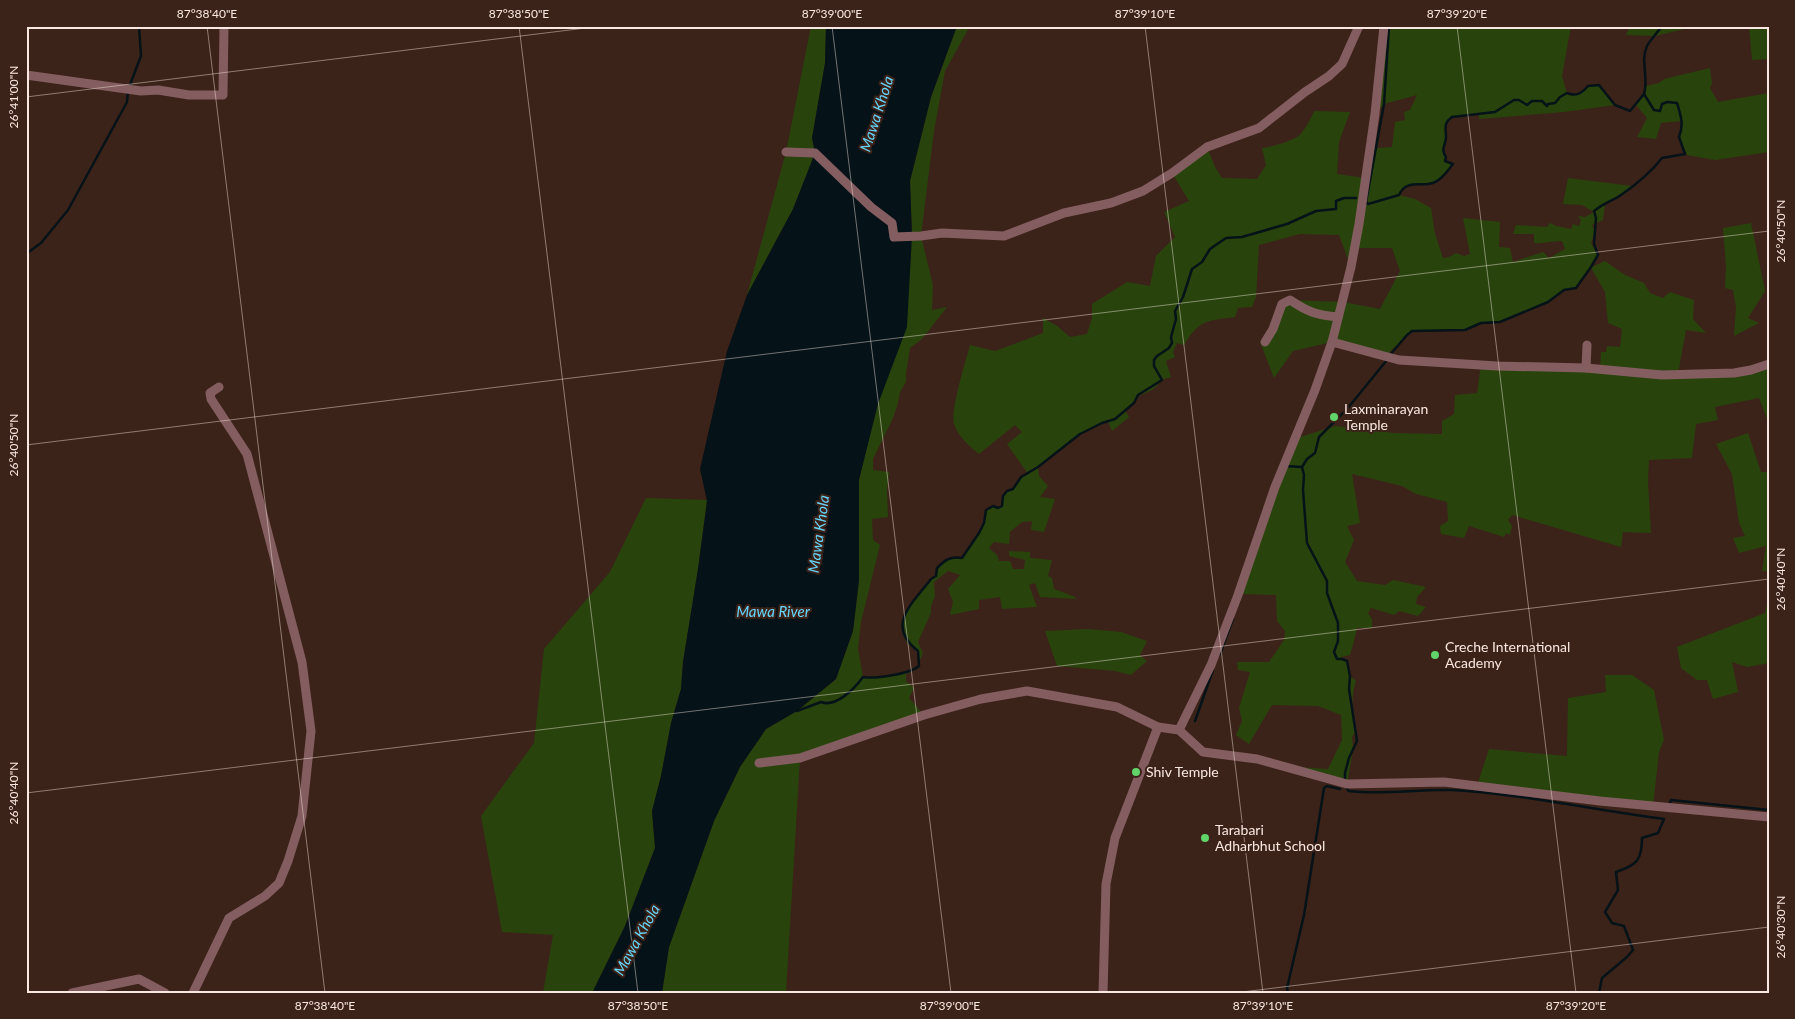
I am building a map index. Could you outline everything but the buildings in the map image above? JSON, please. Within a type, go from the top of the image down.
[{"type":"street","points":[[26,75],[141,91],[158,90],[189,95],[223,95],[224,26]]},
{"type":"street","points":[[786,152],[815,153],[871,207],[892,222],[894,236],[921,236],[942,233],[1004,236],[1064,214],[1111,203],[1142,191],[1172,173],[1207,147],[1259,128],[1329,76],[1342,64],[1359,26]]},
{"type":"street","points":[[1179,730],[1211,665],[1238,595],[1274,487],[1315,390],[1332,342],[1351,267],[1359,224],[1375,114],[1384,26]]},
{"type":"street","points":[[1265,342],[1273,329],[1282,304],[1290,300],[1301,308],[1318,315],[1338,317]]},
{"type":"street","points":[[1332,342],[1399,360],[1498,366],[1586,368],[1662,375],[1734,373],[1769,364]]},
{"type":"street","points":[[1586,368],[1587,345]]},
{"type":"street","points":[[193,993],[230,918],[265,896],[279,883],[302,816],[311,731],[302,662],[247,454],[211,399],[210,393],[219,388]]},
{"type":"street","points":[[760,763],[800,758],[924,715],[981,699],[1027,691],[1117,707],[1158,727],[1179,730],[1204,752],[1257,759],[1347,784],[1444,782],[1600,801],[1769,817]]},
{"type":"street","points":[[1103,993],[1106,884],[1115,838],[1158,727]]},
{"type":"street","points":[[72,993],[139,979],[165,993]]},
{"type":"green space","points":[[811,26],[826,26],[825,63],[812,138],[815,153],[793,209],[747,295],[786,152]]},
{"type":"green space","points":[[957,26],[970,26],[945,71],[934,131],[921,236],[933,285],[932,310],[947,307],[922,339],[910,348],[906,382],[900,392],[893,418],[873,459],[873,470],[889,472],[887,491],[888,517],[872,519],[873,540],[880,545],[861,622],[858,648],[863,677],[882,676],[914,670],[906,674],[906,681],[914,688],[909,698],[924,715],[800,758],[786,993],[662,993],[669,947],[714,821],[740,767],[766,729],[797,711],[836,679],[853,631],[859,580],[859,480],[910,262],[912,236],[910,181],[931,97]]},
{"type":"green space","points":[[1384,26],[1571,26],[1562,76],[1567,93],[1576,94],[1588,86],[1599,85],[1615,105],[1564,112],[1479,119],[1479,114],[1453,117],[1446,122],[1446,138],[1443,150],[1446,157],[1445,161],[1453,164],[1444,176],[1435,183],[1409,185],[1399,195],[1415,199],[1431,208],[1435,234],[1443,258],[1456,253],[1464,256],[1470,254],[1463,218],[1500,222],[1499,247],[1510,248],[1513,262],[1543,252],[1549,258],[1565,249],[1562,241],[1534,243],[1534,234],[1513,234],[1516,225],[1547,227],[1550,223],[1571,229],[1573,224],[1579,226],[1581,220],[1578,216],[1585,217],[1594,212],[1582,205],[1563,204],[1568,178],[1632,186],[1605,204],[1603,220],[1592,225],[1595,231],[1591,243],[1598,255],[1592,267],[1605,261],[1625,275],[1644,283],[1650,293],[1663,298],[1670,292],[1694,300],[1693,319],[1706,333],[1686,330],[1678,374],[1734,373],[1769,364],[1769,424],[1759,398],[1715,407],[1718,420],[1696,424],[1692,458],[1649,460],[1648,482],[1651,533],[1623,532],[1621,547],[1512,515],[1508,520],[1512,526],[1510,535],[1506,533],[1504,537],[1469,526],[1464,538],[1441,534],[1440,526],[1448,521],[1447,502],[1416,494],[1402,486],[1352,474],[1360,523],[1347,526],[1354,540],[1345,562],[1357,581],[1385,585],[1393,580],[1426,587],[1417,597],[1416,604],[1426,607],[1418,616],[1399,611],[1394,615],[1371,608],[1368,613],[1372,619],[1372,628],[1357,628],[1350,655],[1341,657],[1347,661],[1350,676],[1356,681],[1353,713],[1356,733],[1352,736],[1353,750],[1347,784],[1282,766],[1328,769],[1342,740],[1341,715],[1318,706],[1272,705],[1249,744],[1236,735],[1242,721],[1239,708],[1250,672],[1238,670],[1237,662],[1269,662],[1284,640],[1285,631],[1277,621],[1276,595],[1242,594],[1294,439],[1335,426],[1394,433],[1442,434],[1442,421],[1454,414],[1455,395],[1477,393],[1481,365],[1600,369],[1601,352],[1606,352],[1607,346],[1620,347],[1622,329],[1608,323],[1605,292],[1591,268],[1576,288],[1564,290],[1548,302],[1500,322],[1481,323],[1465,330],[1412,331],[1384,357],[1332,342],[1293,351],[1274,378],[1260,342],[1265,342],[1278,315],[1290,300],[1343,302],[1380,309],[1400,271],[1392,248],[1355,248],[1351,267],[1339,235],[1300,234],[1259,245],[1256,297],[1252,307],[1238,308],[1235,317],[1205,323],[1195,330],[1184,345],[1177,343],[1173,352],[1175,357],[1166,361],[1171,377],[1164,379],[1152,390],[1139,396],[1125,410],[1129,417],[1112,431],[1108,422],[1080,434],[1038,467],[1039,476],[1048,486],[1040,497],[1055,499],[1044,532],[1031,530],[1032,521],[1022,522],[1010,532],[1009,544],[994,542],[989,548],[997,555],[999,561],[1010,561],[1013,569],[1024,569],[1025,560],[1009,556],[1009,551],[1030,552],[1030,558],[1052,560],[1048,576],[1052,578],[1054,589],[1077,599],[1040,597],[1035,583],[1029,585],[1037,607],[1002,609],[1000,597],[979,600],[979,609],[950,615],[953,602],[948,589],[960,575],[948,571],[934,582],[935,596],[931,606],[931,613],[918,642],[923,653],[920,660],[917,652],[905,639],[902,631],[902,622],[909,606],[931,579],[936,576],[937,568],[948,559],[962,558],[984,523],[986,510],[993,506],[1002,507],[1003,496],[1007,491],[1013,489],[1021,477],[1028,474],[1007,444],[1022,432],[1015,425],[979,454],[958,433],[954,424],[954,408],[970,345],[995,351],[1043,333],[1043,318],[1057,326],[1070,337],[1087,334],[1092,318],[1092,304],[1127,282],[1150,286],[1156,256],[1175,237],[1164,212],[1189,201],[1172,173],[1207,147],[1215,167],[1222,178],[1257,179],[1266,165],[1262,148],[1280,144],[1297,137],[1314,111],[1350,112],[1339,142],[1337,174],[1365,178],[1370,147],[1392,147],[1395,122],[1405,120],[1404,112],[1410,110],[1417,95],[1384,104],[1375,114]]},
{"type":"green space","points":[[1630,26],[1697,26],[1655,36],[1626,35]]},
{"type":"green space","points":[[1749,26],[1769,26],[1769,59],[1752,60]]},
{"type":"green space","points":[[1710,68],[1712,83],[1710,88],[1718,102],[1769,93],[1769,152],[1715,160],[1687,155],[1679,137],[1682,130],[1682,121],[1661,123],[1656,139],[1637,137],[1647,118],[1636,105],[1644,94],[1646,86],[1659,83],[1664,79]]},
{"type":"green space","points":[[1751,223],[1765,291],[1748,318],[1759,323],[1734,336],[1736,307],[1733,290],[1725,288],[1726,266],[1723,228]]},
{"type":"green space","points":[[1748,433],[1761,472],[1769,472],[1769,571],[1762,571],[1766,546],[1739,553],[1733,538],[1745,536],[1739,523],[1732,474],[1716,444]]},
{"type":"green space","points":[[646,498],[707,500],[683,662],[681,689],[671,723],[652,811],[655,848],[625,926],[592,993],[543,993],[553,935],[502,932],[481,816],[534,743],[544,649],[610,572]]},
{"type":"green space","points":[[1769,603],[1769,663],[1747,667],[1732,662],[1738,692],[1713,699],[1707,680],[1697,680],[1681,668],[1677,647],[1765,613]]},
{"type":"green space","points":[[1088,629],[1121,632],[1147,641],[1140,655],[1147,661],[1131,675],[1115,671],[1057,666],[1045,631]]},
{"type":"green space","points":[[1605,675],[1632,675],[1654,690],[1664,740],[1659,752],[1653,806],[1477,786],[1489,749],[1567,756],[1568,698],[1606,692]]},
{"type":"water","name":"Mawa River","points":[[826,26],[957,26],[931,97],[910,181],[912,236],[907,327],[878,404],[859,480],[859,580],[853,631],[836,679],[797,711],[766,729],[740,767],[714,821],[669,947],[662,993],[592,993],[625,926],[655,848],[652,811],[671,723],[681,689],[683,662],[707,501],[700,469],[727,351],[747,295],[793,209],[815,153],[812,138],[825,63]]},
{"type":"waterway","points":[[26,254],[41,243],[68,210],[127,102],[128,90],[141,56],[139,26]]},
{"type":"waterway","points":[[1389,26],[1384,104],[1366,202],[1368,204],[1399,195],[1402,190],[1410,185],[1433,183],[1442,177],[1453,164],[1445,161],[1446,157],[1443,149],[1446,140],[1446,124],[1452,117],[1495,112],[1514,100],[1519,100],[1527,105],[1532,101],[1542,101],[1547,106],[1548,104],[1555,103],[1567,93],[1576,94],[1588,86],[1599,85],[1615,105],[1630,111],[1644,94]]},
{"type":"waterway","points":[[1390,355],[1412,331],[1465,330],[1481,323],[1500,322],[1548,302],[1564,290],[1576,288],[1598,255],[1594,244],[1596,218],[1594,211],[1631,187],[1662,158],[1685,154],[1679,137],[1682,124],[1677,103],[1667,102],[1662,104],[1660,111],[1654,110],[1644,94],[1646,82],[1645,52],[1647,46],[1662,26]]},
{"type":"waterway","points":[[797,711],[821,702],[827,703],[839,700],[863,677],[892,675],[915,669],[919,666],[918,651],[908,641],[903,632],[905,614],[910,605],[931,579],[936,576],[937,568],[940,565],[951,558],[962,558],[979,533],[984,523],[986,510],[993,506],[998,508],[1002,506],[1003,496],[1007,491],[1013,489],[1021,477],[1038,467],[1080,434],[1115,419],[1134,403],[1138,395],[1162,380],[1154,366],[1154,360],[1169,348],[1172,343],[1171,337],[1176,319],[1175,311],[1183,297],[1192,269],[1202,262],[1210,249],[1226,238],[1242,237],[1287,224],[1316,211],[1336,209],[1336,201],[1344,198],[1356,198]]},
{"type":"waterway","points":[[1345,780],[1349,758],[1357,741],[1349,689],[1350,676],[1347,661],[1337,659],[1334,652],[1338,641],[1338,623],[1327,593],[1327,581],[1307,543],[1302,467],[1307,459],[1315,453],[1319,437],[1347,409],[1387,360]]},
{"type":"waterway","points":[[1286,466],[1302,467]]},
{"type":"waterway","points":[[1220,654],[1233,619]]},
{"type":"waterway","points":[[1195,721],[1213,670]]},
{"type":"waterway","points":[[1288,993],[1287,988],[1304,915],[1324,788],[1327,786],[1340,789]]},
{"type":"waterway","points":[[1347,789],[1349,791],[1375,792],[1439,790],[1479,792],[1664,819],[1658,833],[1642,838],[1641,852],[1637,861],[1629,867],[1616,872],[1618,890],[1605,912],[1612,923],[1624,926],[1633,950],[1602,978],[1599,993]]},
{"type":"waterway","points":[[1670,803],[1671,800],[1769,810]]},
{"type":"place","name":"Laxminarayan Temple","points":[[1334,417]]},
{"type":"place","name":"Creche International Academy","points":[[1435,655]]},
{"type":"place","name":"Shiv Temple","points":[[1136,772]]},
{"type":"place","name":"Tarabari Adharbhut School","points":[[1205,838]]},
{"type":"water label","name":"Mawa Khola","points":[[877,114]]},
{"type":"water label","name":"Mawa Khola","points":[[819,534]]},
{"type":"water label","name":"Mawa Khola","points":[[637,940]]}]
